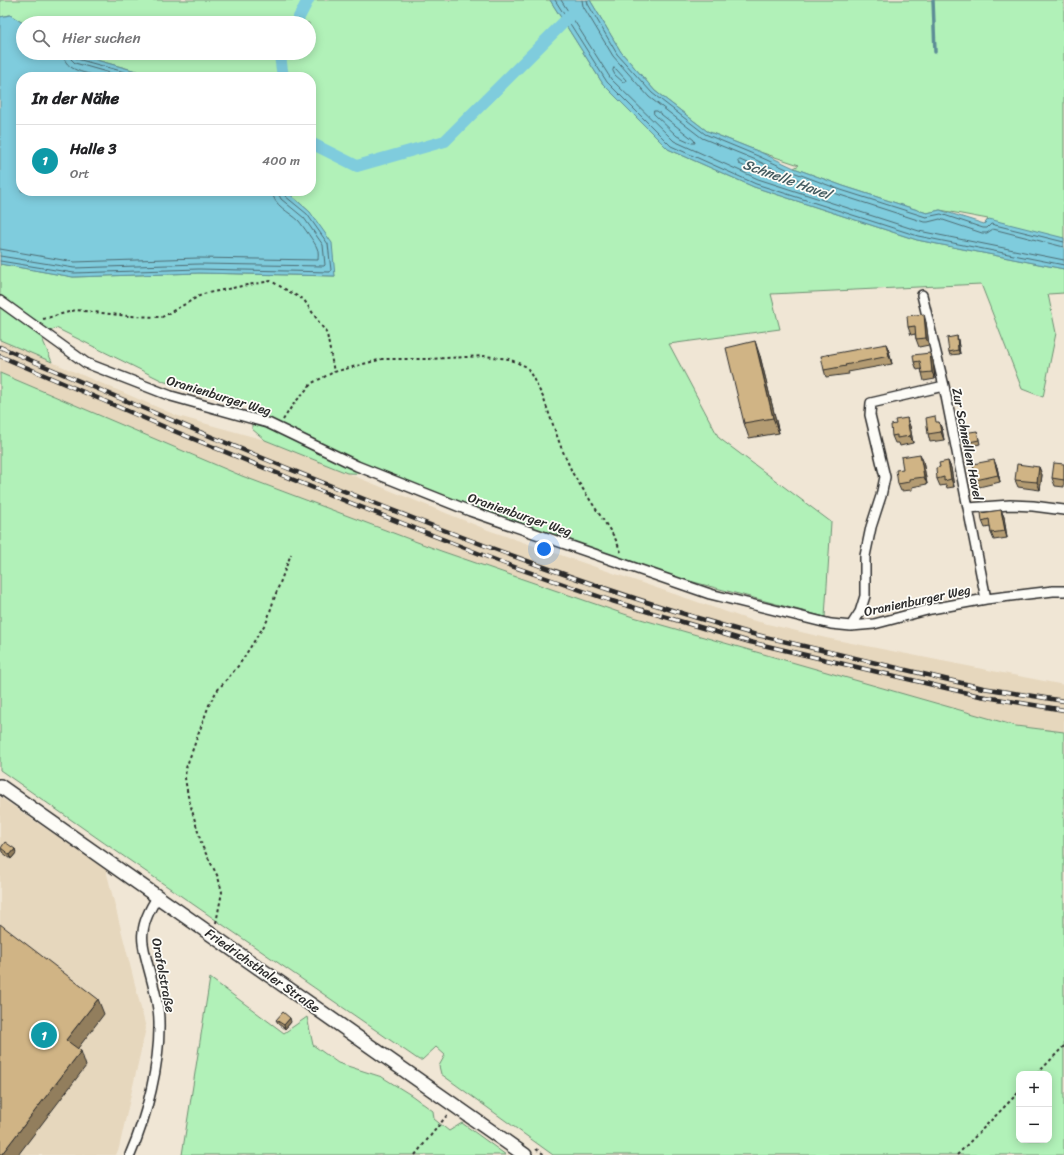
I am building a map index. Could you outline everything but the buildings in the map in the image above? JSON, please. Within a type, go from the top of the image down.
[{"type":"street","name":"Zur Schnellen Havel","points":[[922,295],[944,386],[986,599]]},
{"type":"street","name":"Oranienburger Weg","points":[[0,301],[86,363],[172,396],[268,423],[357,466],[470,511],[710,594],[831,624],[851,626],[874,624],[931,610],[986,599],[1064,591]]},
{"type":"street","points":[[851,626],[860,612],[865,596],[865,556],[871,527],[881,496],[885,477],[870,415],[871,403],[944,386]]},
{"type":"street","points":[[968,508],[1010,505],[1064,510]]},
{"type":"street","name":"Friedrichsthaler Straße","points":[[0,786],[525,1155]]},
{"type":"street","name":"Orafolstraße","points":[[130,1155],[144,1117],[158,1056],[159,1020],[157,1000],[143,948],[142,932],[147,916],[158,896]]},
{"type":"path","points":[[30,323],[76,310],[128,316],[162,317],[203,294],[271,281],[304,300],[327,334],[334,372]]},
{"type":"path","points":[[278,428],[292,406],[312,383],[334,372],[382,359],[428,359],[485,356],[508,358],[527,367],[543,397],[561,447],[573,474],[615,538],[626,565]]},
{"type":"path","points":[[210,933],[216,924],[222,892],[218,876],[202,846],[188,796],[185,778],[186,768],[208,705],[216,692],[239,665],[267,621],[291,554]]},
{"type":"path","points":[[1040,1071],[1064,1046]]},
{"type":"path","points":[[957,1155],[1016,1095]]},
{"type":"path","points":[[415,1155],[454,1105]]},
{"type":"shaded area","points":[[0,340],[178,416],[265,440],[488,530],[747,619],[826,638],[1064,685],[1064,732],[1016,726],[630,616],[441,551],[242,476],[0,373]]},
{"type":"shaded area","points":[[0,797],[106,870],[146,1028],[119,1148],[116,1155],[0,1155]]},
{"type":"green space","points":[[0,0],[550,0],[603,84],[668,149],[754,187],[917,240],[1064,269],[1064,293],[1048,294],[1056,333],[1043,397],[1022,389],[981,284],[771,294],[780,329],[669,344],[719,438],[831,522],[825,617],[630,566],[387,474],[347,473],[265,440],[252,429],[252,406],[213,392],[165,382],[56,328],[41,336],[52,362],[0,340],[0,264],[73,277],[199,273],[335,276],[310,212],[292,196],[316,196],[316,72],[140,72],[96,60],[316,60],[316,16],[16,16],[16,19],[10,15],[0,17]]},
{"type":"green space","points":[[590,0],[1064,0],[1064,241],[984,225],[988,219],[940,210],[927,213],[843,186],[794,168],[799,165],[760,152],[707,131],[655,91],[621,52]]},
{"type":"green space","points":[[0,373],[242,476],[441,551],[630,616],[1016,726],[1064,732],[1064,1155],[553,1155],[441,1074],[439,1066],[445,1055],[436,1047],[422,1060],[419,1060],[0,770]]},
{"type":"green space","points":[[210,978],[284,1033],[307,1017],[313,1045],[338,1063],[382,1077],[433,1111],[434,1119],[449,1131],[462,1123],[506,1155],[182,1155]]},
{"type":"water","name":"Schnelle Havel","points":[[550,0],[590,0],[621,52],[655,91],[707,131],[760,152],[794,168],[843,186],[927,213],[940,210],[984,224],[989,219],[1064,238],[1064,269],[917,240],[754,187],[668,149],[603,84]]},
{"type":"water","points":[[10,15],[16,19],[16,60],[96,60],[140,72],[16,72],[16,196],[292,196],[310,212],[332,243],[335,276],[199,273],[73,277],[0,264],[0,17]]},
{"type":"waterway","points":[[300,16],[308,0]]},
{"type":"waterway","points":[[933,0],[935,52]]},
{"type":"waterway","points":[[316,146],[357,166],[445,141],[575,11]]},
{"type":"waterway","points":[[281,60],[282,72]]},
{"type":"railway","points":[[0,347],[314,479],[502,552],[627,596],[753,634],[983,688],[1064,701]]},
{"type":"railway","points":[[0,356],[174,431],[338,498],[503,563],[612,601],[750,642],[980,696],[1064,710]]},
{"type":"place","name":"Halle 3","points":[[44,1035]]}]
